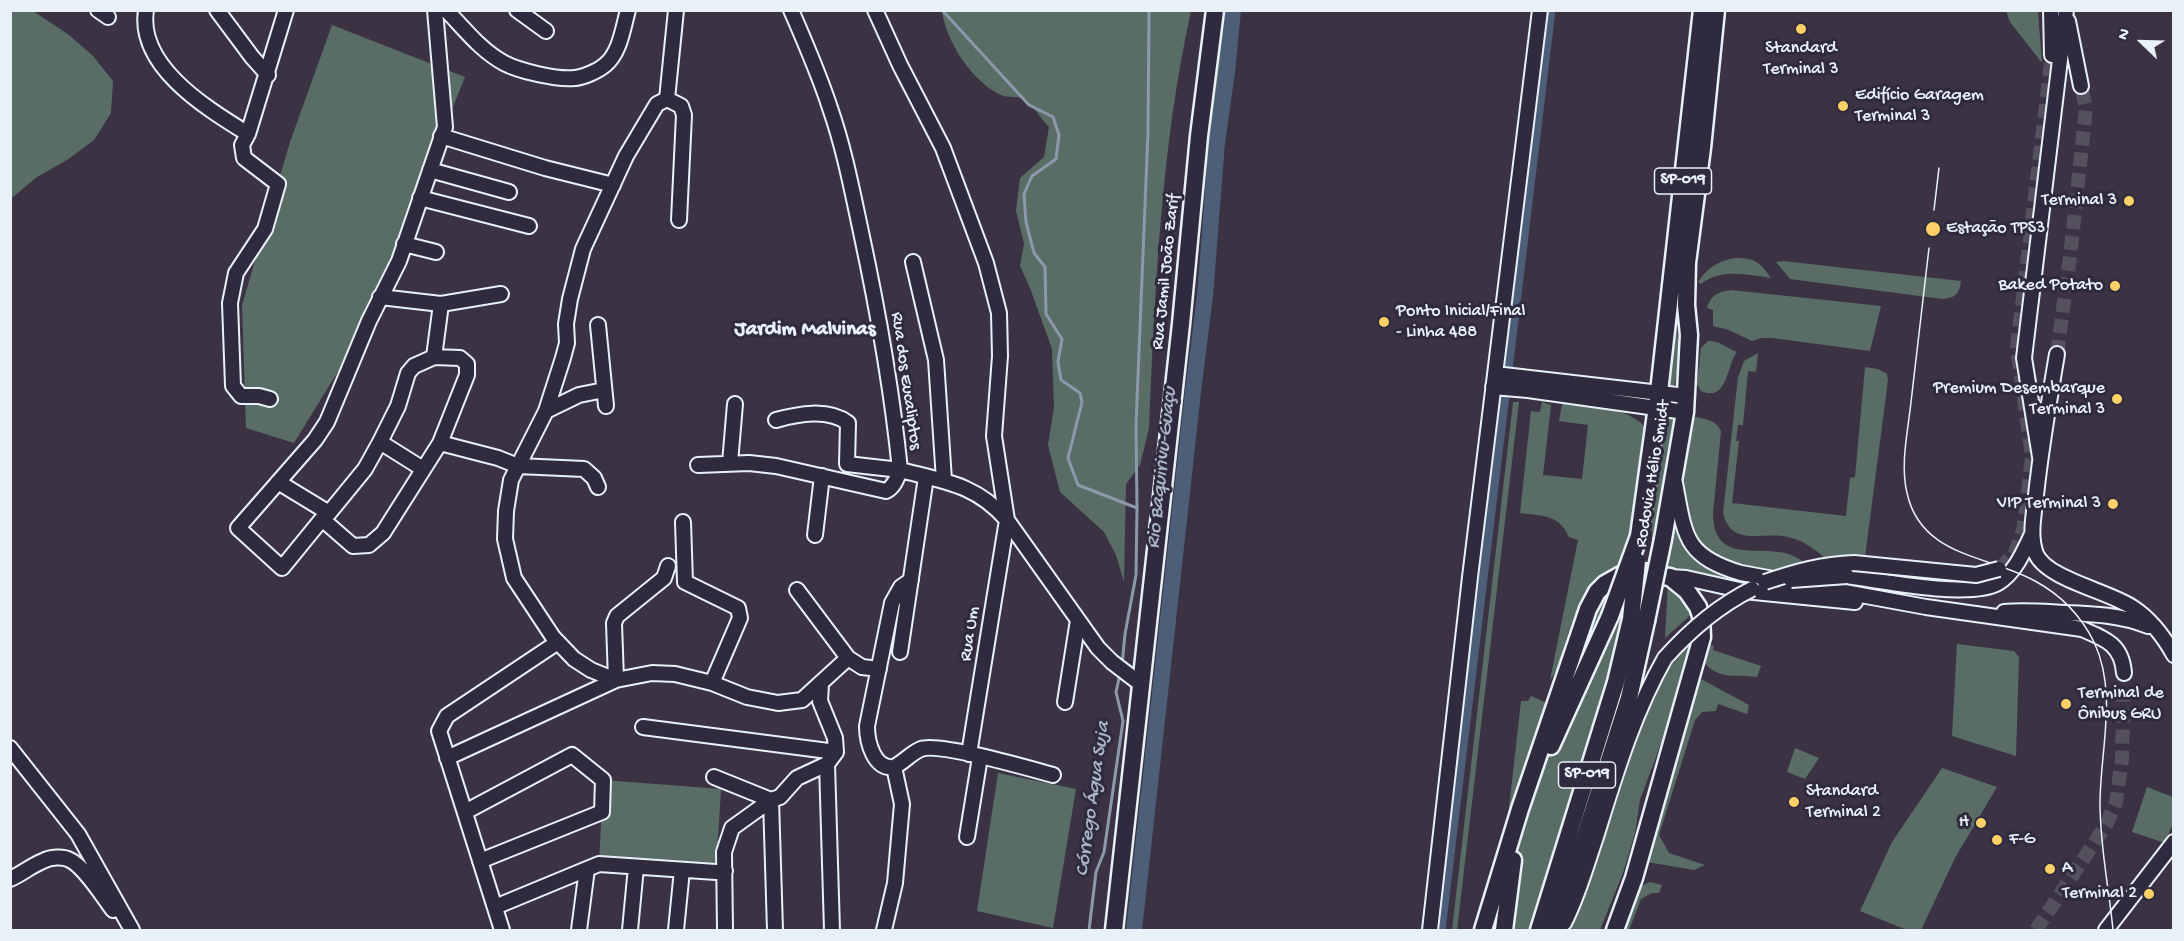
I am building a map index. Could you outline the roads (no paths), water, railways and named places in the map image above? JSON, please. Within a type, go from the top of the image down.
[{"type":"main road","name":"Rua Jamil João Zarif","points":[[1114,930],[1180,335],[1199,136],[1215,10]]},
{"type":"main road","name":"Rodovia Hélio Smidt","points":[[1555,930],[1629,698],[1638,620],[1639,536],[1658,400],[1702,10]]},
{"type":"main road","name":"Rodovia Hélio Smidt","points":[[1539,930],[1663,539],[1686,404],[1689,335],[1686,305],[1687,263],[1702,148],[1716,10]]},
{"type":"main road","points":[[1504,930],[1520,809],[1610,616],[1639,536]]},
{"type":"main road","points":[[1483,930],[1520,809],[1587,609],[1605,584],[1621,575],[1638,573],[1670,577],[1687,591],[1701,616],[1702,637],[1634,878],[1615,930]]},
{"type":"main road","points":[[1604,930],[1634,878]]},
{"type":"street","points":[[146,10],[146,32],[154,55],[173,80],[218,115],[245,140]]},
{"type":"street","points":[[217,10],[268,75]]},
{"type":"street","points":[[270,399],[241,396],[233,386],[230,303],[236,273],[265,229],[278,184],[244,158],[245,140],[268,75],[286,10]]},
{"type":"street","points":[[278,482],[326,516],[353,546],[369,545],[383,533],[440,442],[467,375],[467,364],[460,358],[434,357],[414,366],[408,373],[398,406],[365,468],[326,516],[282,568],[238,528],[278,482],[315,440],[327,422],[369,321],[399,261],[445,127],[435,10]]},
{"type":"street","points":[[446,10],[483,48],[505,63],[555,76],[576,78],[605,65],[621,36],[628,10]]},
{"type":"street","points":[[517,10],[546,31]]},
{"type":"street","points":[[667,99],[676,10]]},
{"type":"street","name":"Rua dos Eucaliptos","points":[[790,10],[812,59],[839,136],[872,283],[888,368],[900,470],[944,480],[978,493],[989,501],[1007,520],[1078,620],[1112,662],[1142,685]]},
{"type":"street","points":[[875,10],[900,65],[944,148],[986,263],[995,297],[999,313],[1000,356],[994,436],[1007,520]]},
{"type":"street","points":[[1430,930],[1498,381],[1540,10]]},
{"type":"street","points":[[2051,10],[2052,55]]},
{"type":"street","points":[[2066,12],[2081,86]]},
{"type":"street","points":[[2040,457],[2024,358],[2066,12]]},
{"type":"street","points":[[616,680],[591,670],[574,659],[558,642],[514,578],[505,539],[506,511],[511,480],[546,411],[563,358],[567,343],[566,324],[570,299],[583,249],[626,156],[657,104],[667,99]]},
{"type":"street","points":[[667,99],[681,106],[684,115],[679,220]]},
{"type":"street","points":[[441,136],[544,168],[613,185]]},
{"type":"street","points":[[430,170],[509,192]]},
{"type":"street","points":[[420,198],[529,226]]},
{"type":"street","points":[[404,244],[436,252]]},
{"type":"street","points":[[914,262],[936,360],[944,480]]},
{"type":"street","points":[[380,297],[441,304],[501,294]]},
{"type":"street","points":[[434,357],[441,304]]},
{"type":"street","points":[[598,325],[606,406]]},
{"type":"street","points":[[2057,354],[2040,457],[2032,534],[2036,553],[2048,568],[2123,602],[2142,615],[2156,629],[2174,655]]},
{"type":"street","points":[[1498,381],[1686,404]]},
{"type":"street","points":[[546,411],[579,395],[604,390]]},
{"type":"street","points":[[730,463],[735,404]]},
{"type":"street","points":[[698,465],[730,463],[776,466],[886,491],[891,488],[900,470],[847,464],[848,423],[841,418],[832,415],[799,414],[776,420]]},
{"type":"street","points":[[380,442],[423,469]]},
{"type":"street","points":[[440,442],[518,466],[584,469],[589,472],[598,487]]},
{"type":"street","points":[[815,535],[822,476]]},
{"type":"street","points":[[900,651],[926,477]]},
{"type":"street","points":[[1674,481],[1680,515],[1689,540],[1706,559],[1718,566],[1741,573],[1926,607],[2082,628],[2114,646],[2121,657],[2124,673]]},
{"type":"street","name":"Rua Um","points":[[967,837],[974,755],[1007,520]]},
{"type":"street","points":[[683,522],[685,582],[738,608],[740,612],[740,618],[712,683]]},
{"type":"street","points":[[1765,582],[1847,576],[1952,590],[1974,590],[1999,583],[2017,562],[2032,534]]},
{"type":"street","points":[[1560,930],[1579,889],[1633,724],[1648,688],[1665,658],[1694,627],[1714,611],[1765,582],[1803,570],[1834,564],[1854,563],[1976,575],[1999,569]]},
{"type":"street","points":[[616,680],[614,623],[617,616],[664,578],[668,566]]},
{"type":"street","points":[[1670,577],[1686,578],[1744,591],[1926,607]]},
{"type":"street","points":[[911,580],[901,587],[892,603],[867,726],[868,744],[880,762],[890,768],[921,749],[936,748],[1053,775]]},
{"type":"street","points":[[797,590],[848,658],[862,667],[879,669]]},
{"type":"street","points":[[1975,614],[2019,610],[2120,617],[2156,629]]},
{"type":"street","points":[[1065,702],[1078,620]]},
{"type":"street","points":[[502,930],[439,731],[447,716],[558,642]]},
{"type":"street","points":[[447,758],[616,680],[652,673],[675,674],[712,683],[747,697],[778,703],[802,700],[848,658]]},
{"type":"street","points":[[725,930],[724,852],[732,828],[771,800],[780,797],[797,778],[827,764],[836,752],[835,738],[820,701],[821,684]]},
{"type":"street","points":[[643,727],[836,752]]},
{"type":"street","points":[[10,748],[78,834],[131,930]]},
{"type":"street","points":[[465,812],[572,756],[603,780],[602,812],[480,861]]},
{"type":"street","points":[[827,764],[832,930]]},
{"type":"street","points":[[884,930],[895,883],[902,804],[894,767]]},
{"type":"street","points":[[714,777],[771,800]]},
{"type":"street","points":[[771,800],[775,930]]},
{"type":"street","points":[[2106,930],[2174,842]]},
{"type":"street","points":[[10,879],[24,874],[42,861],[54,858],[70,860],[82,870],[131,930]]},
{"type":"street","points":[[495,907],[599,864],[724,871]]},
{"type":"street","points":[[630,930],[636,867]]},
{"type":"street","points":[[579,930],[587,869]]},
{"type":"street","points":[[676,930],[682,870]]},
{"type":"waterway","name":"Córrego Água Suja","points":[[942,10],[1029,105],[1053,117],[1059,135],[1056,159],[1032,176],[1024,194],[1026,222],[1034,253],[1045,267],[1046,314],[1062,339],[1058,362],[1061,380],[1080,393],[1082,402],[1068,458],[1078,485],[1137,508],[1136,575],[1125,634],[1122,665]]},
{"type":"waterway","points":[[1137,508],[1136,425],[1148,132],[1149,10]]},
{"type":"waterway","name":"Rio Baquirivu-Guaçu","points":[[1134,930],[1205,296],[1217,143],[1233,10]]},
{"type":"waterway","points":[[1441,930],[1551,10]]},
{"type":"waterway","name":"Córrego Água Suja","points":[[1089,930],[1096,872],[1104,852],[1123,721],[1116,692],[1120,674]]},
{"type":"tunnel","points":[[1999,569],[2014,555],[2021,537],[2032,457],[2017,347],[2052,55]]},
{"type":"tunnel","points":[[2057,354],[2086,108],[2081,86]]},
{"type":"tunnel","points":[[2036,930],[2106,825],[2116,802],[2122,759],[2124,673]]},
{"type":"tram line","points":[[1934,210],[1939,168]]},
{"type":"tram line","points":[[1929,248],[1905,448],[1904,471],[1907,493],[1915,514],[1926,530],[1941,542],[2035,581],[2069,607],[2083,623],[2094,642],[2105,681],[2106,722],[2100,820],[2113,930]]},
{"type":"place","name":"Standard Terminal 3","points":[[1801,29]]},
{"type":"place","name":"Edifício Garagem Terminal 3","points":[[1843,106]]},
{"type":"place","name":"Terminal 3","points":[[2129,201]]},
{"type":"place","name":"Estação TPS3","points":[[1933,229]]},
{"type":"place","name":"Baked Potato","points":[[2115,286]]},
{"type":"place","name":"Ponto Inicial/Final - Linha 488","points":[[1384,322]]},
{"type":"place","name":"Premium Desembarque Terminal 3","points":[[2117,399]]},
{"type":"place","name":"VIP Terminal 3","points":[[2113,504]]},
{"type":"place","name":"Terminal de Ônibus GRU","points":[[2066,704]]},
{"type":"place","name":"Standard Terminal 2","points":[[1794,802]]},
{"type":"place","name":"H","points":[[1981,823]]},
{"type":"place","name":"F-G","points":[[1997,840]]},
{"type":"place","name":"A","points":[[2050,869]]},
{"type":"place","name":"Terminal 2","points":[[2149,894]]},
{"type":"district","name":"Jardim Malvinas","points":[[805,331]]}]
